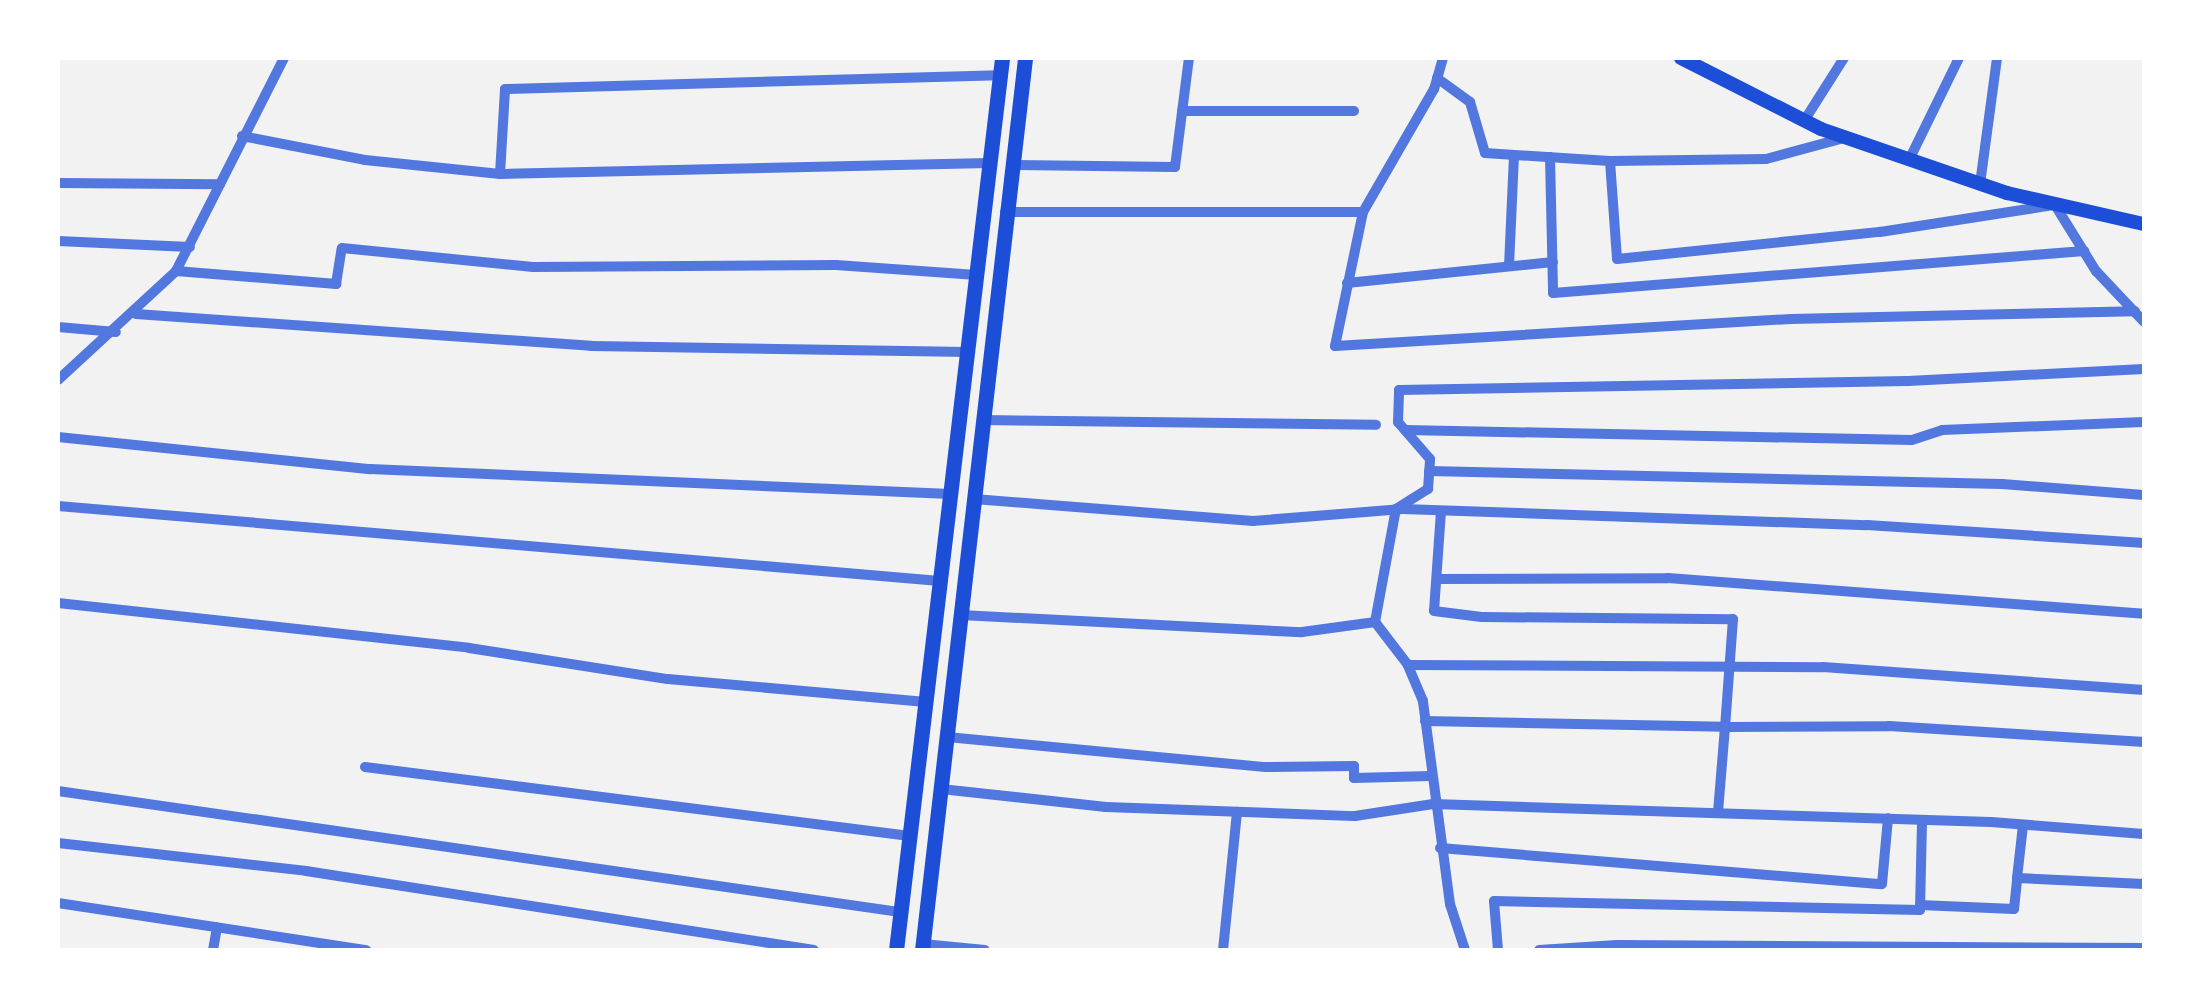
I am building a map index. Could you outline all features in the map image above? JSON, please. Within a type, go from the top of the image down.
[{"type":"highway","points":[[896,950],[1002,58]]},
{"type":"highway","points":[[923,947],[1009,165],[1025,58]]},
{"type":"main road","points":[[1691,60],[1804,121],[1845,138],[1980,184],[2144,224]]},
{"type":"street","points":[[58,380],[117,332],[176,271],[284,58]]},
{"type":"street","points":[[1009,165],[1175,167],[1189,58]]},
{"type":"street","points":[[1443,58],[1437,78],[1363,212],[1334,346],[1791,319],[2134,312]]},
{"type":"street","points":[[1804,121],[1844,58]]},
{"type":"street","points":[[1909,160],[1959,58]]},
{"type":"street","points":[[1980,184],[1997,58]]},
{"type":"street","points":[[500,174],[504,90],[999,75]]},
{"type":"street","points":[[1437,78],[1470,102],[1485,153],[1610,161],[1766,159],[1845,138]]},
{"type":"street","points":[[1182,111],[1354,111]]},
{"type":"street","points":[[242,136],[364,160],[500,174],[989,162]]},
{"type":"street","points":[[1510,266],[1514,155]]},
{"type":"street","points":[[1550,157],[1553,293],[2084,251]]},
{"type":"street","points":[[1610,161],[1617,259],[2055,205],[2084,251],[2144,322]]},
{"type":"street","points":[[58,183],[220,184]]},
{"type":"street","points":[[1004,212],[1363,212]]},
{"type":"street","points":[[58,241],[190,247]]},
{"type":"street","points":[[176,271],[336,284],[342,248],[532,267],[836,264],[977,274]]},
{"type":"street","points":[[1347,283],[1552,262]]},
{"type":"street","points":[[136,314],[591,346],[968,352]]},
{"type":"street","points":[[58,327],[117,332]]},
{"type":"street","points":[[1465,950],[1440,848],[1425,722],[1408,665],[1376,622],[1396,509],[1428,489],[1430,471],[1430,459],[1398,422],[1399,390],[2144,369]]},
{"type":"street","points":[[982,420],[1376,425]]},
{"type":"street","points":[[1405,430],[1912,440],[1942,430],[2144,422]]},
{"type":"street","points":[[58,436],[370,469],[950,494]]},
{"type":"street","points":[[1430,471],[2002,484],[2144,495]]},
{"type":"street","points":[[974,499],[1254,522],[1396,509],[1867,525],[2144,542]]},
{"type":"street","points":[[58,506],[940,581]]},
{"type":"street","points":[[1441,511],[1434,611],[1733,619],[1718,812]]},
{"type":"street","points":[[1438,579],[1668,578],[2144,614]]},
{"type":"street","points":[[58,603],[415,641],[668,679],[926,702]]},
{"type":"street","points":[[961,615],[1302,632],[1376,622]]},
{"type":"street","points":[[1408,665],[1732,666],[2144,690]]},
{"type":"street","points":[[1425,722],[1889,726],[2144,742]]},
{"type":"street","points":[[947,737],[1266,767],[1354,766],[1354,778],[1430,776]]},
{"type":"street","points":[[365,767],[910,836]]},
{"type":"street","points":[[940,789],[1106,807],[1237,812],[1354,816],[1433,804],[1888,818],[2144,834]]},
{"type":"street","points":[[58,791],[900,912]]},
{"type":"street","points":[[1223,950],[1237,812]]},
{"type":"street","points":[[1440,848],[1882,884],[1888,818]]},
{"type":"street","points":[[1498,950],[1494,901],[1920,910],[1922,820]]},
{"type":"street","points":[[1920,905],[2014,909],[2022,825]]},
{"type":"street","points":[[58,843],[306,871],[814,950]]},
{"type":"street","points":[[2017,878],[2144,884]]},
{"type":"street","points":[[58,903],[366,950]]},
{"type":"street","points":[[213,950],[217,927]]},
{"type":"street","points":[[1538,950],[1617,945],[2144,948]]},
{"type":"street","points":[[923,947],[985,950]]}]
